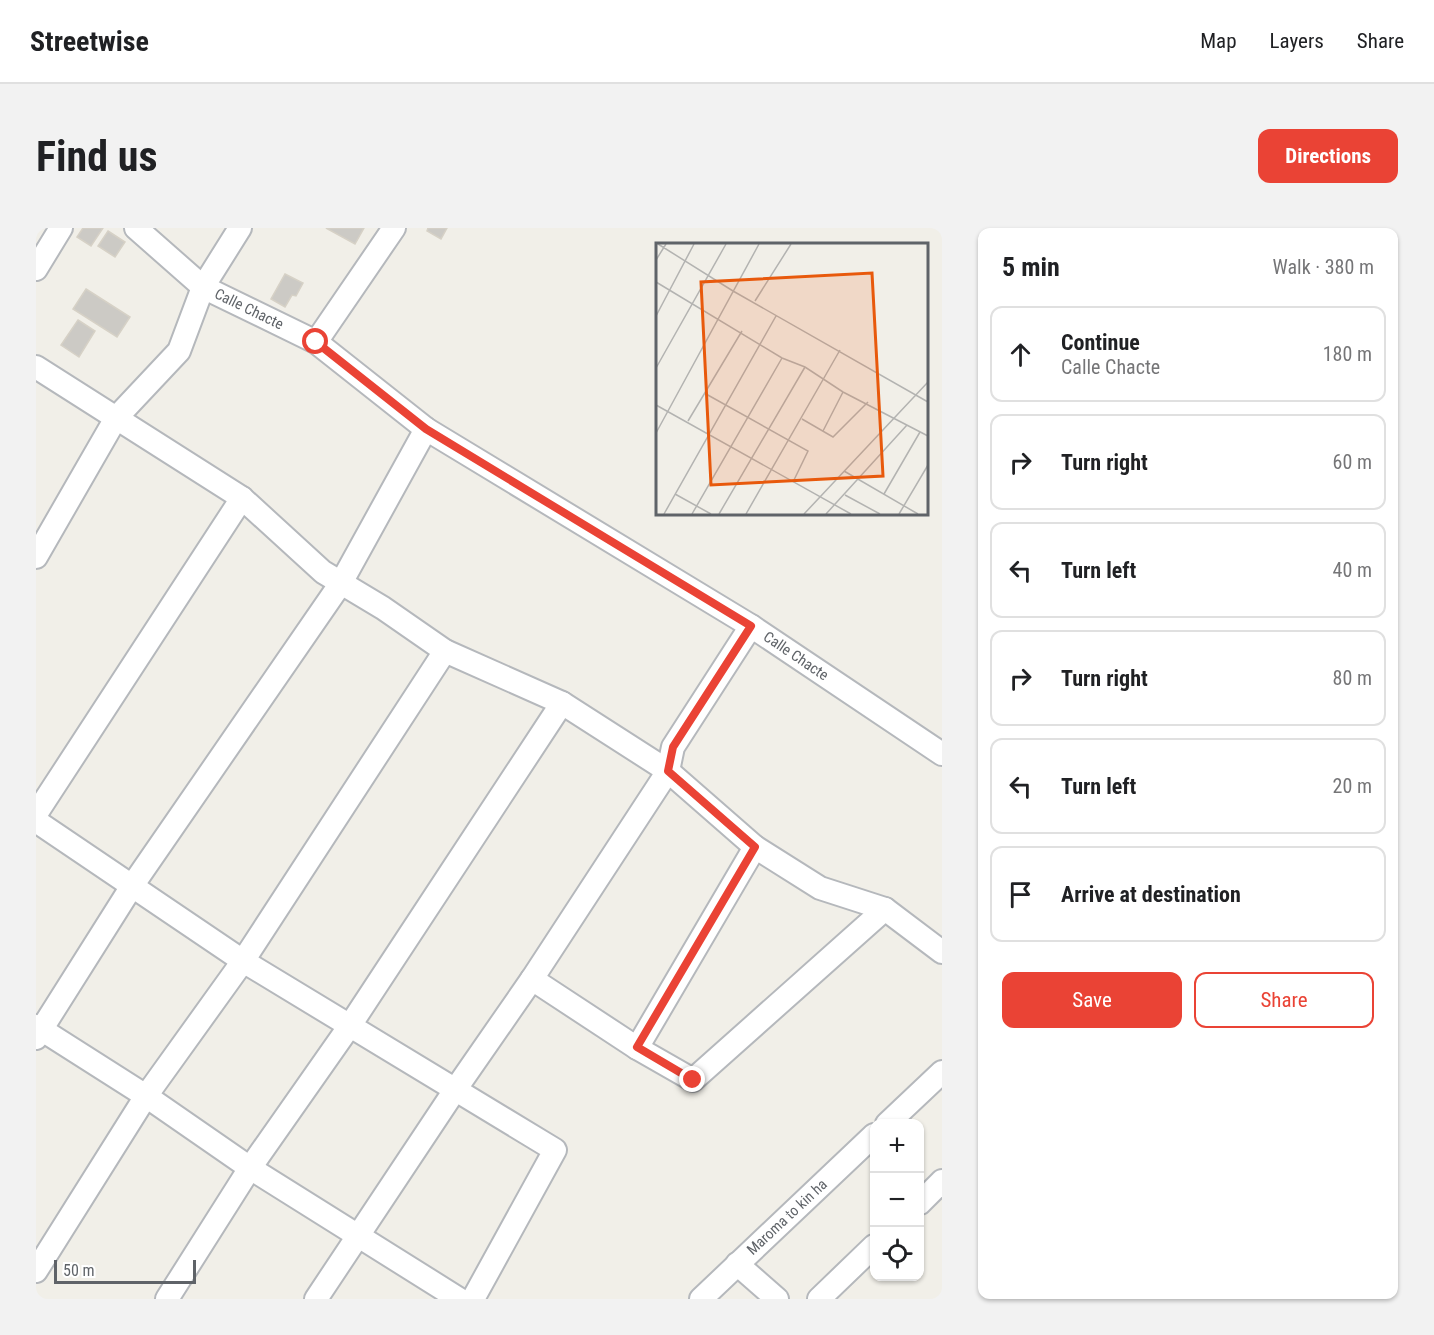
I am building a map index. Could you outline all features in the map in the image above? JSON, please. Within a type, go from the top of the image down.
[{"type":"street","points":[[36,269],[61,228]]},
{"type":"street","name":"Calle Chacte","points":[[136,228],[203,287],[316,342],[426,429],[751,626],[942,754]]},
{"type":"street","points":[[36,557],[116,418],[179,351],[203,287],[240,228]]},
{"type":"street","points":[[316,342],[394,228]]},
{"type":"street","points":[[36,367],[242,498],[323,572],[383,608],[445,651],[562,703],[668,771],[755,847],[820,888],[885,909],[942,952]]},
{"type":"street","points":[[426,429],[341,583],[132,886],[38,1031],[146,1096],[250,1168],[459,1299]]},
{"type":"street","points":[[36,814],[242,498]]},
{"type":"street","points":[[316,1299],[455,1090],[532,980],[668,771],[673,747],[751,626]]},
{"type":"street","points":[[36,1271],[146,1096],[243,960],[445,651]]},
{"type":"street","points":[[167,1299],[250,1168],[351,1024],[562,703]]},
{"type":"street","points":[[36,821],[243,960],[555,1150],[473,1299]]},
{"type":"street","points":[[637,1047],[755,847]]},
{"type":"street","points":[[532,980],[693,1080],[885,909]]},
{"type":"street","points":[[892,1119],[942,1072]]},
{"type":"street","name":"Maroma to kin ha","points":[[701,1299],[870,1139]]},
{"type":"street","points":[[924,1199],[942,1181]]},
{"type":"street","points":[[819,1299],[870,1250]]},
{"type":"street","points":[[737,1264],[777,1299]]},
{"type":"building","points":[[83,228],[103,228],[91,246],[77,237]]},
{"type":"building","points":[[326,228],[364,228],[355,244]]},
{"type":"building","points":[[428,228],[447,228],[441,239],[427,231]]},
{"type":"building","points":[[108,231],[125,242],[115,257],[98,246]]},
{"type":"building","points":[[285,274],[303,283],[296,296],[292,295],[285,307],[271,299]]},
{"type":"building","points":[[86,289],[130,317],[117,337],[73,309]]},
{"type":"building","points":[[78,320],[95,331],[79,357],[61,345]]},
{"type":"route","points":[[316,342],[426,429],[751,626],[673,747],[668,771],[755,847],[637,1047],[693,1080]]}]
